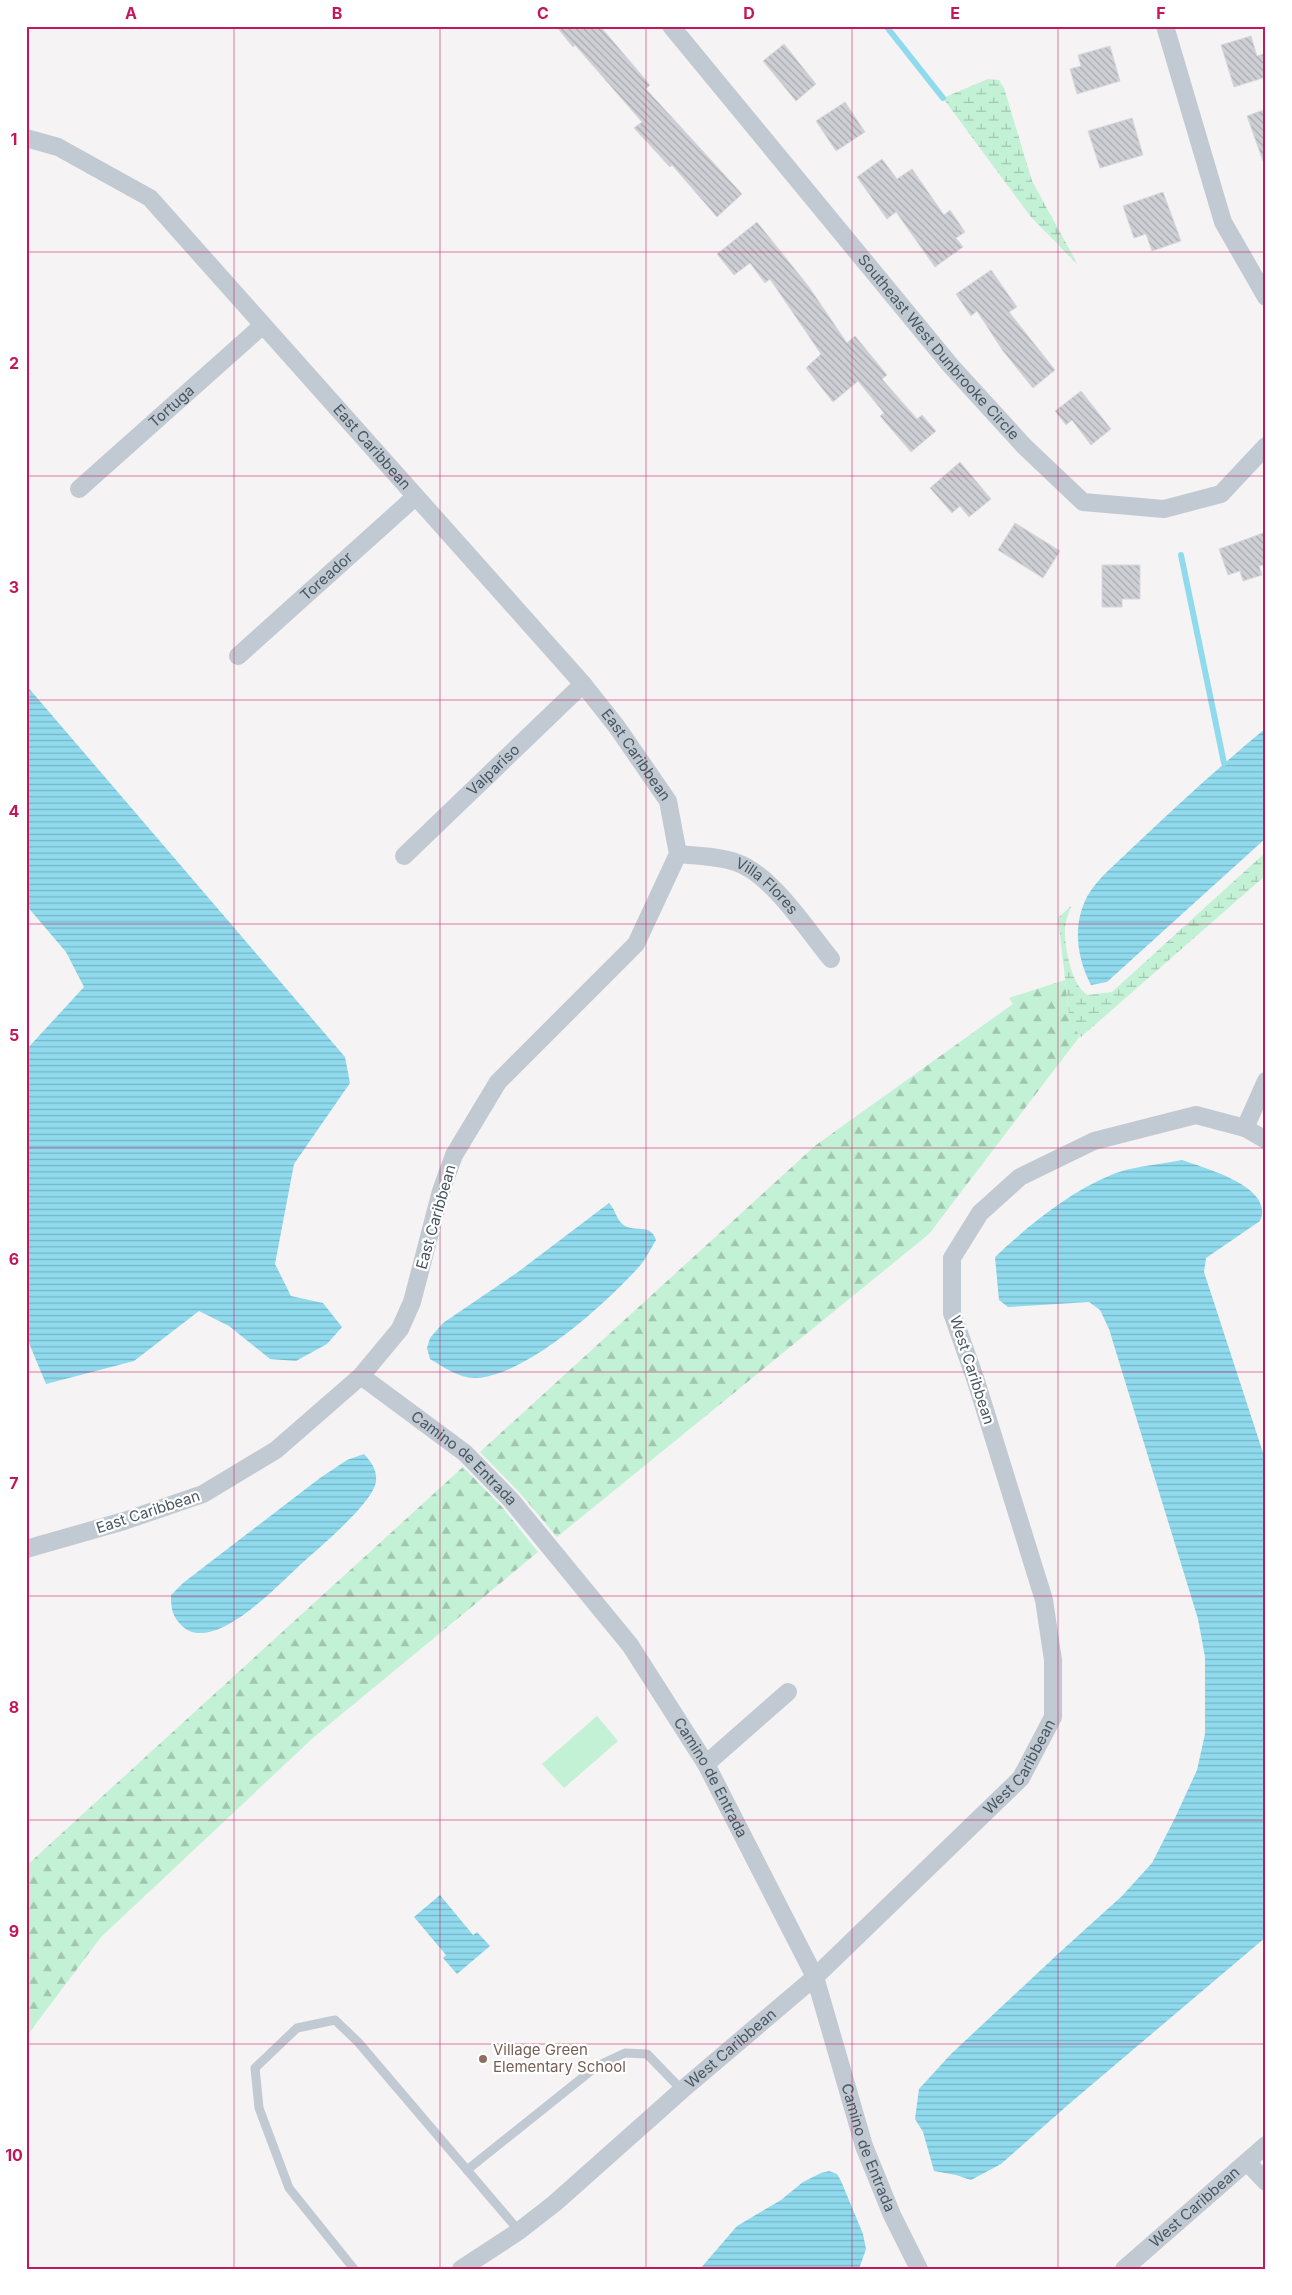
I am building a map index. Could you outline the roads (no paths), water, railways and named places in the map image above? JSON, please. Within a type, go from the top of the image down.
[{"type":"street","name":"Southeast West Dunbrooke Circle","points":[[671,26],[951,366],[1024,446],[1083,502],[1164,509],[1220,494],[1266,446]]},
{"type":"street","points":[[1165,26],[1223,222],[1266,296]]},
{"type":"street","name":"East Caribbean","points":[[26,138],[58,147],[150,198],[583,684],[617,728],[668,801],[678,854],[636,944],[498,1082],[454,1155],[441,1191],[412,1302],[400,1329],[362,1376],[276,1450],[203,1494],[124,1521],[26,1549]]},
{"type":"street","name":"Tortuga","points":[[80,488],[262,325]]},
{"type":"street","name":"Toreador","points":[[238,656],[415,497]]},
{"type":"street","name":"Valpariso","points":[[404,856],[583,684]]},
{"type":"street","name":"Villa Flores","points":[[678,854],[735,861],[757,872],[776,892],[831,959]]},
{"type":"street","points":[[1245,1128],[1266,1081]]},
{"type":"street","name":"West Caribbean","points":[[461,2269],[519,2231],[555,2203],[682,2090],[816,1977],[1021,1778],[1053,1717],[1054,1660],[1044,1600],[976,1381],[952,1313],[952,1258],[980,1212],[1020,1177],[1094,1141],[1196,1115],[1245,1128],[1266,1140]]},
{"type":"street","name":"Camino de Entrada","points":[[362,1376],[465,1453],[511,1500],[630,1645],[706,1764],[816,1977],[864,2146],[892,2215],[919,2269]]},
{"type":"street","points":[[706,1764],[788,1692]]},
{"type":"street","name":"West Caribbean","points":[[1124,2269],[1266,2145]]},
{"type":"street","points":[[1247,2162],[1266,2182]]},
{"type":"lane","points":[[354,2269],[289,2188],[259,2108],[255,2068],[297,2028],[336,2020],[358,2042],[519,2231]]},
{"type":"lane","points":[[468,2170],[597,2066],[625,2053],[647,2054],[682,2090]]},
{"type":"water","points":[[26,685],[345,1057],[350,1083],[294,1164],[275,1264],[291,1296],[323,1303],[342,1327],[327,1344],[296,1361],[270,1359],[229,1326],[199,1311],[134,1361],[46,1384],[26,1336],[26,1050],[84,987],[66,952],[26,905]]},
{"type":"water","points":[[1266,728],[1266,838],[1107,982],[1091,985],[1082,964],[1078,943],[1081,911],[1089,894],[1105,874],[1163,819]]},
{"type":"water","points":[[1182,1160],[1236,1181],[1249,1189],[1258,1198],[1262,1209],[1260,1221],[1206,1258],[1204,1272],[1266,1462],[1266,1937],[1001,2164],[971,2180],[934,2171],[923,2132],[915,2119],[919,2089],[951,2054],[1122,1896],[1152,1863],[1197,1770],[1205,1734],[1205,1657],[1198,1619],[1109,1329],[1100,1310],[1089,1302],[1008,1307],[999,1300],[995,1257],[1021,1233],[1064,1200],[1095,1182],[1127,1170]]},
{"type":"water","points":[[609,1203],[622,1224],[630,1228],[647,1230],[654,1235],[656,1240],[640,1266],[605,1301],[540,1353],[517,1366],[495,1375],[469,1378],[451,1372],[430,1359],[427,1348],[430,1338],[443,1323],[518,1272]]},
{"type":"water","points":[[364,1454],[376,1473],[373,1490],[355,1514],[330,1539],[260,1602],[227,1625],[210,1632],[195,1633],[182,1626],[173,1612],[171,1595],[183,1583],[320,1478],[347,1460]]},
{"type":"water","points":[[440,1895],[473,1935],[477,1932],[490,1946],[457,1974],[443,1958],[446,1955],[414,1917]]},
{"type":"water","points":[[829,2171],[837,2174],[841,2181],[863,2234],[866,2249],[859,2269],[700,2269],[737,2226],[781,2200],[803,2182]]},
{"type":"waterway","points":[[886,26],[943,98]]},
{"type":"waterway","points":[[1181,555],[1224,763]]},
{"type":"place","name":"Village Green Elementary School","points":[[483,2059]]}]
